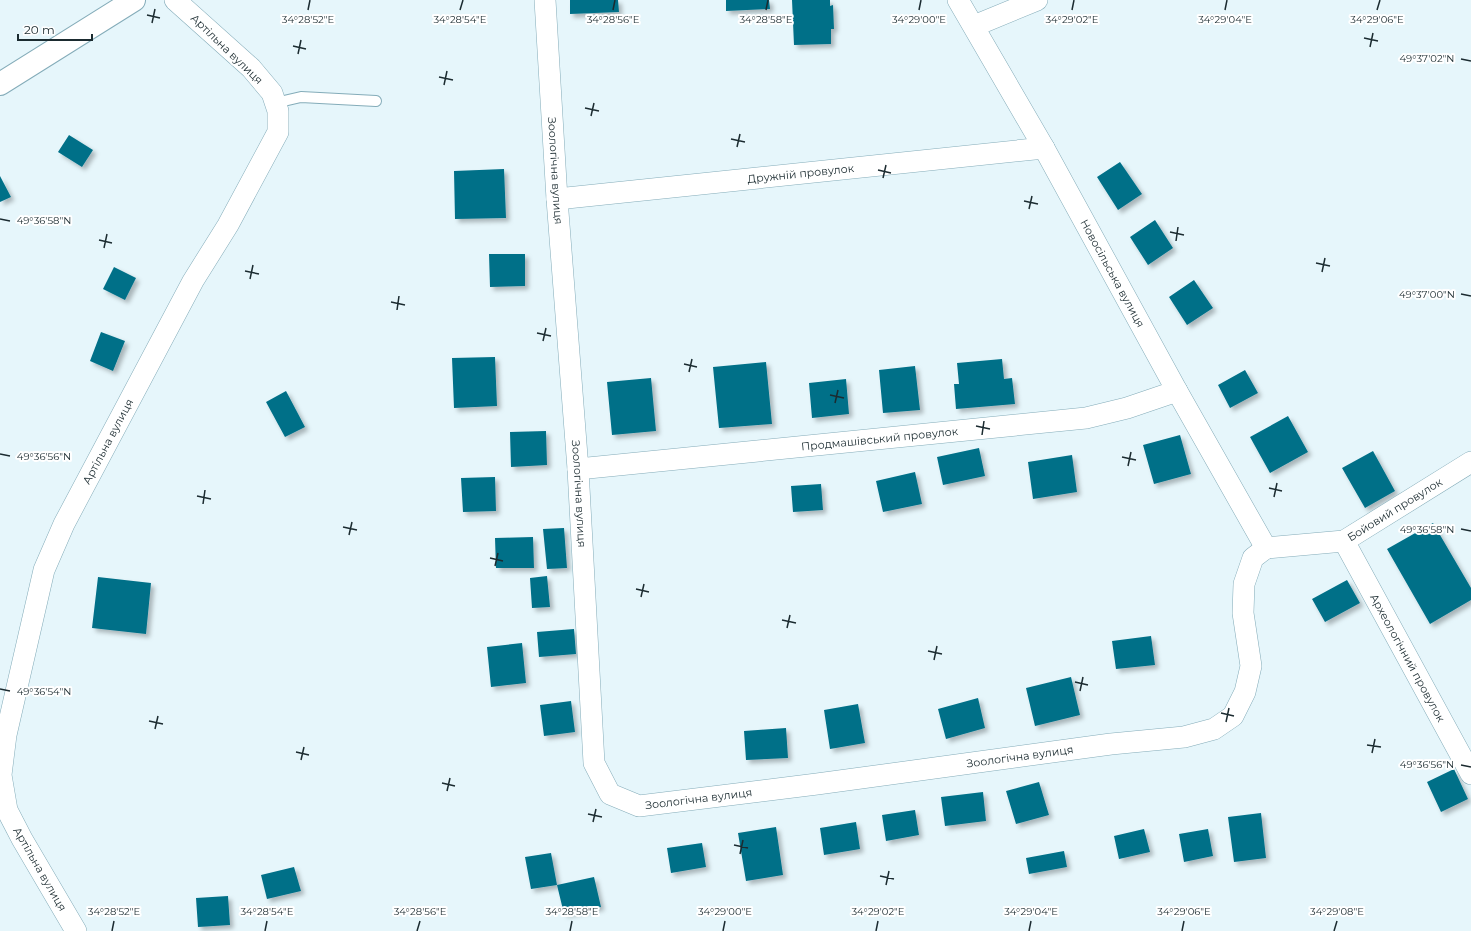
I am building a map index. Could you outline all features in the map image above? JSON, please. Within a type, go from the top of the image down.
[{"type":"street","points":[[0,84],[134,0]]},
{"type":"street","name":"Артільна вулиця","points":[[76,931],[22,839],[7,810],[1,775],[6,735],[44,570],[64,524],[193,281],[228,225],[278,132],[278,111],[272,93],[251,68],[175,0]]},
{"type":"street","name":"Зоологічна вулиця","points":[[545,0],[557,199],[578,469],[594,764],[610,794],[639,806],[817,784],[1111,744],[1184,737],[1214,729],[1233,716],[1245,692],[1251,666],[1243,613],[1244,584],[1253,558],[1266,548]]},
{"type":"street","name":"Новосільська вулиця","points":[[958,0],[1044,148],[1177,391],[1266,548]]},
{"type":"street","points":[[974,26],[1037,0]]},
{"type":"street","name":"Дружній провулок","points":[[557,199],[1044,148]]},
{"type":"street","name":"Продмашівський провулок","points":[[578,469],[1086,418],[1127,408],[1177,391]]},
{"type":"street","name":"Бойовий провулок","points":[[1266,548],[1344,541],[1471,462]]},
{"type":"street","name":"Археологічний провулок","points":[[1344,541],[1471,774]]},
{"type":"lane","points":[[275,103],[300,97],[376,101]]},
{"type":"building","points":[[570,0],[618,0],[619,12],[570,14]]},
{"type":"building","points":[[726,0],[769,0],[770,9],[726,11]]},
{"type":"building","points":[[792,0],[830,0],[830,6],[833,5],[834,29],[831,29],[831,44],[794,45]]},
{"type":"building","points":[[69,135],[93,150],[82,167],[58,152]]},
{"type":"building","points":[[1120,162],[1142,194],[1118,210],[1097,177]]},
{"type":"building","points":[[504,169],[506,218],[455,219],[454,171]]},
{"type":"building","points":[[0,176],[11,197],[0,202]]},
{"type":"building","points":[[1155,220],[1173,248],[1148,265],[1130,237]]},
{"type":"building","points":[[489,254],[525,254],[525,286],[490,287]]},
{"type":"building","points":[[114,267],[136,278],[125,300],[103,289]]},
{"type":"building","points":[[1194,280],[1213,308],[1187,325],[1169,297]]},
{"type":"building","points":[[101,332],[125,341],[113,371],[90,361]]},
{"type":"building","points":[[495,357],[497,406],[454,408],[452,358]]},
{"type":"building","points":[[1002,359],[1004,379],[1012,378],[1015,404],[956,409],[954,384],[959,384],[957,363]]},
{"type":"building","points":[[766,362],[772,424],[719,428],[713,367]]},
{"type":"building","points":[[915,366],[920,410],[883,413],[879,370]]},
{"type":"building","points":[[1245,370],[1258,393],[1230,408],[1218,385]]},
{"type":"building","points":[[651,378],[656,431],[612,435],[607,382]]},
{"type":"building","points":[[846,379],[849,414],[812,418],[809,383]]},
{"type":"building","points":[[286,391],[305,427],[285,437],[266,402]]},
{"type":"building","points":[[1288,416],[1308,452],[1270,473],[1250,437]]},
{"type":"building","points":[[546,431],[547,465],[511,467],[510,432]]},
{"type":"building","points":[[1180,435],[1191,474],[1154,484],[1143,445]]},
{"type":"building","points":[[979,448],[985,476],[943,485],[937,457]]},
{"type":"building","points":[[1373,451],[1395,491],[1365,508],[1342,468]]},
{"type":"building","points":[[1072,455],[1077,492],[1033,499],[1028,462]]},
{"type":"building","points":[[915,472],[922,504],[883,512],[876,481]]},
{"type":"building","points":[[495,477],[496,511],[463,512],[461,478]]},
{"type":"building","points":[[821,484],[823,510],[793,512],[791,486]]},
{"type":"building","points":[[1433,523],[1471,588],[1471,600],[1430,624],[1387,549]]},
{"type":"building","points":[[564,528],[567,568],[547,569],[543,529]]},
{"type":"building","points":[[533,537],[534,568],[496,568],[495,538]]},
{"type":"building","points":[[547,576],[550,607],[532,608],[530,578]]},
{"type":"building","points":[[98,577],[151,583],[146,634],[92,628]]},
{"type":"building","points":[[1347,580],[1360,603],[1325,622],[1312,599]]},
{"type":"building","points":[[574,629],[576,654],[539,657],[537,632]]},
{"type":"building","points":[[1151,636],[1155,665],[1116,669],[1112,641]]},
{"type":"building","points":[[522,643],[526,683],[491,687],[487,647]]},
{"type":"building","points":[[1071,677],[1080,715],[1035,726],[1026,688]]},
{"type":"building","points":[[978,698],[985,728],[946,739],[938,709]]},
{"type":"building","points":[[571,701],[575,732],[544,736],[540,705]]},
{"type":"building","points":[[858,704],[865,743],[830,749],[824,710]]},
{"type":"building","points":[[786,728],[788,758],[746,760],[744,731]]},
{"type":"building","points":[[1454,769],[1468,799],[1441,812],[1427,782]]},
{"type":"building","points":[[1039,782],[1049,815],[1016,824],[1006,791]]},
{"type":"building","points":[[983,792],[986,821],[945,826],[941,797]]},
{"type":"building","points":[[915,810],[919,835],[886,841],[882,815]]},
{"type":"building","points":[[1261,813],[1266,858],[1234,862],[1228,817]]},
{"type":"building","points":[[856,822],[860,849],[824,855],[820,828]]},
{"type":"building","points":[[776,827],[783,875],[746,881],[738,833]]},
{"type":"building","points":[[1144,829],[1150,852],[1119,859],[1114,836]]},
{"type":"building","points":[[1208,829],[1213,856],[1184,862],[1179,834]]},
{"type":"building","points":[[702,843],[706,867],[671,873],[667,848]]},
{"type":"building","points":[[1064,851],[1067,867],[1029,874],[1026,858]]},
{"type":"building","points":[[551,853],[557,885],[531,889],[525,857]]},
{"type":"building","points":[[294,867],[301,891],[267,899],[261,875]]},
{"type":"building","points":[[594,877],[601,907],[564,914],[557,885]]},
{"type":"building","points":[[228,896],[230,925],[198,927],[196,898]]}]
